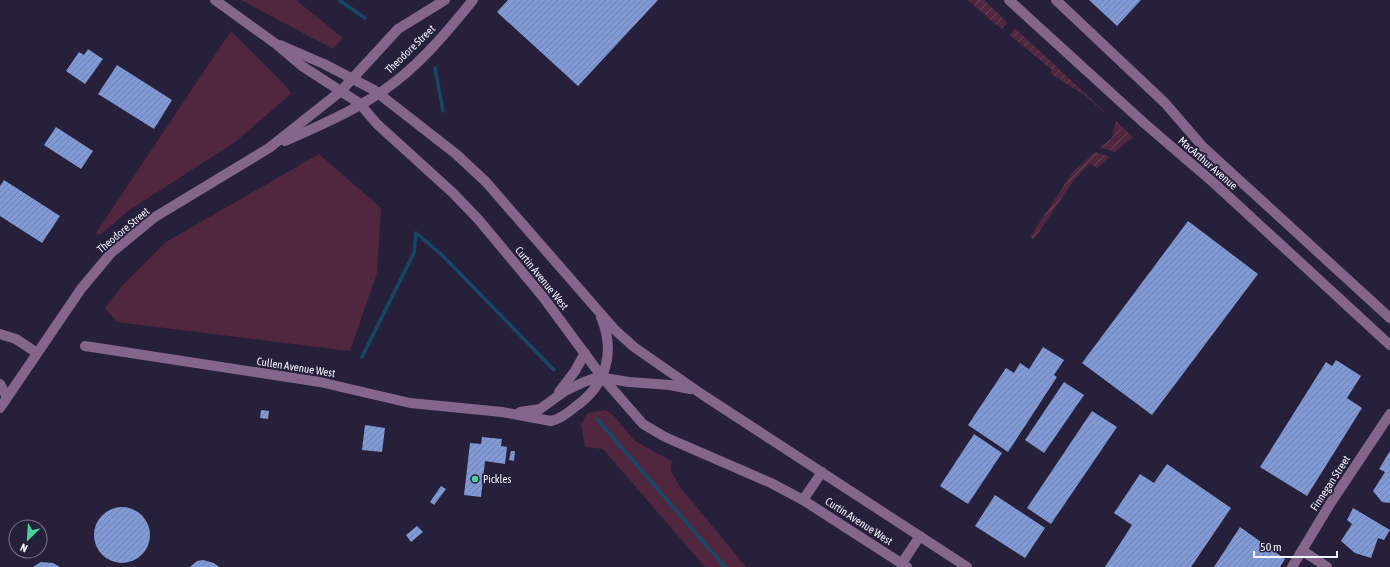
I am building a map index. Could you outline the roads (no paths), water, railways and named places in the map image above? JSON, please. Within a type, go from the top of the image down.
[{"type":"street","name":"Curtin Avenue West","points":[[215,0],[276,44],[296,62],[360,104],[377,124],[453,193],[478,219],[543,297],[602,377],[631,412],[649,428],[669,439],[771,483],[803,500],[904,565],[920,536]]},
{"type":"street","name":"Theodore Street","points":[[269,148],[341,91],[397,31],[445,0]]},
{"type":"street","name":"Theodore Street","points":[[0,408],[81,289],[111,253],[155,217],[269,148],[360,104],[395,82],[416,63],[473,0]]},
{"type":"street","name":"MacArthur Avenue","points":[[1009,0],[1144,123],[1215,184],[1390,345]]},
{"type":"street","name":"MacArthur Avenue","points":[[1056,0],[1165,103],[1203,148],[1390,318]]},
{"type":"street","name":"Curtin Avenue West","points":[[276,44],[294,50],[378,93],[427,130],[476,172],[629,343],[703,395],[967,567]]},
{"type":"street","name":"Cullen Avenue West","points":[[85,346],[320,382],[410,403],[502,412],[541,420],[555,420],[586,399],[596,389],[602,377],[607,360],[608,344],[604,323],[597,308]]},
{"type":"street","points":[[0,334],[16,340],[37,353]]},
{"type":"street","points":[[550,401],[565,386],[585,353]]},
{"type":"street","name":"Cullen Avenue West","points":[[502,412],[535,410],[579,384],[594,378],[602,377],[629,382],[677,386],[703,395]]},
{"type":"street","points":[[0,384],[7,397]]},
{"type":"street","name":"Finnegan Street","points":[[1292,567],[1330,504],[1390,414]]},
{"type":"street","points":[[803,500],[822,472]]},
{"type":"street","points":[[1303,551],[1326,567]]},
{"type":"waterway","points":[[339,0],[365,18]]},
{"type":"waterway","points":[[435,68],[443,111]]},
{"type":"waterway","points":[[416,233],[442,255],[554,370]]},
{"type":"waterway","points":[[362,357],[414,253],[416,233]]},
{"type":"waterway","points":[[597,419],[725,567]]},
{"type":"place","name":"Pickles","points":[[475,479]]}]
